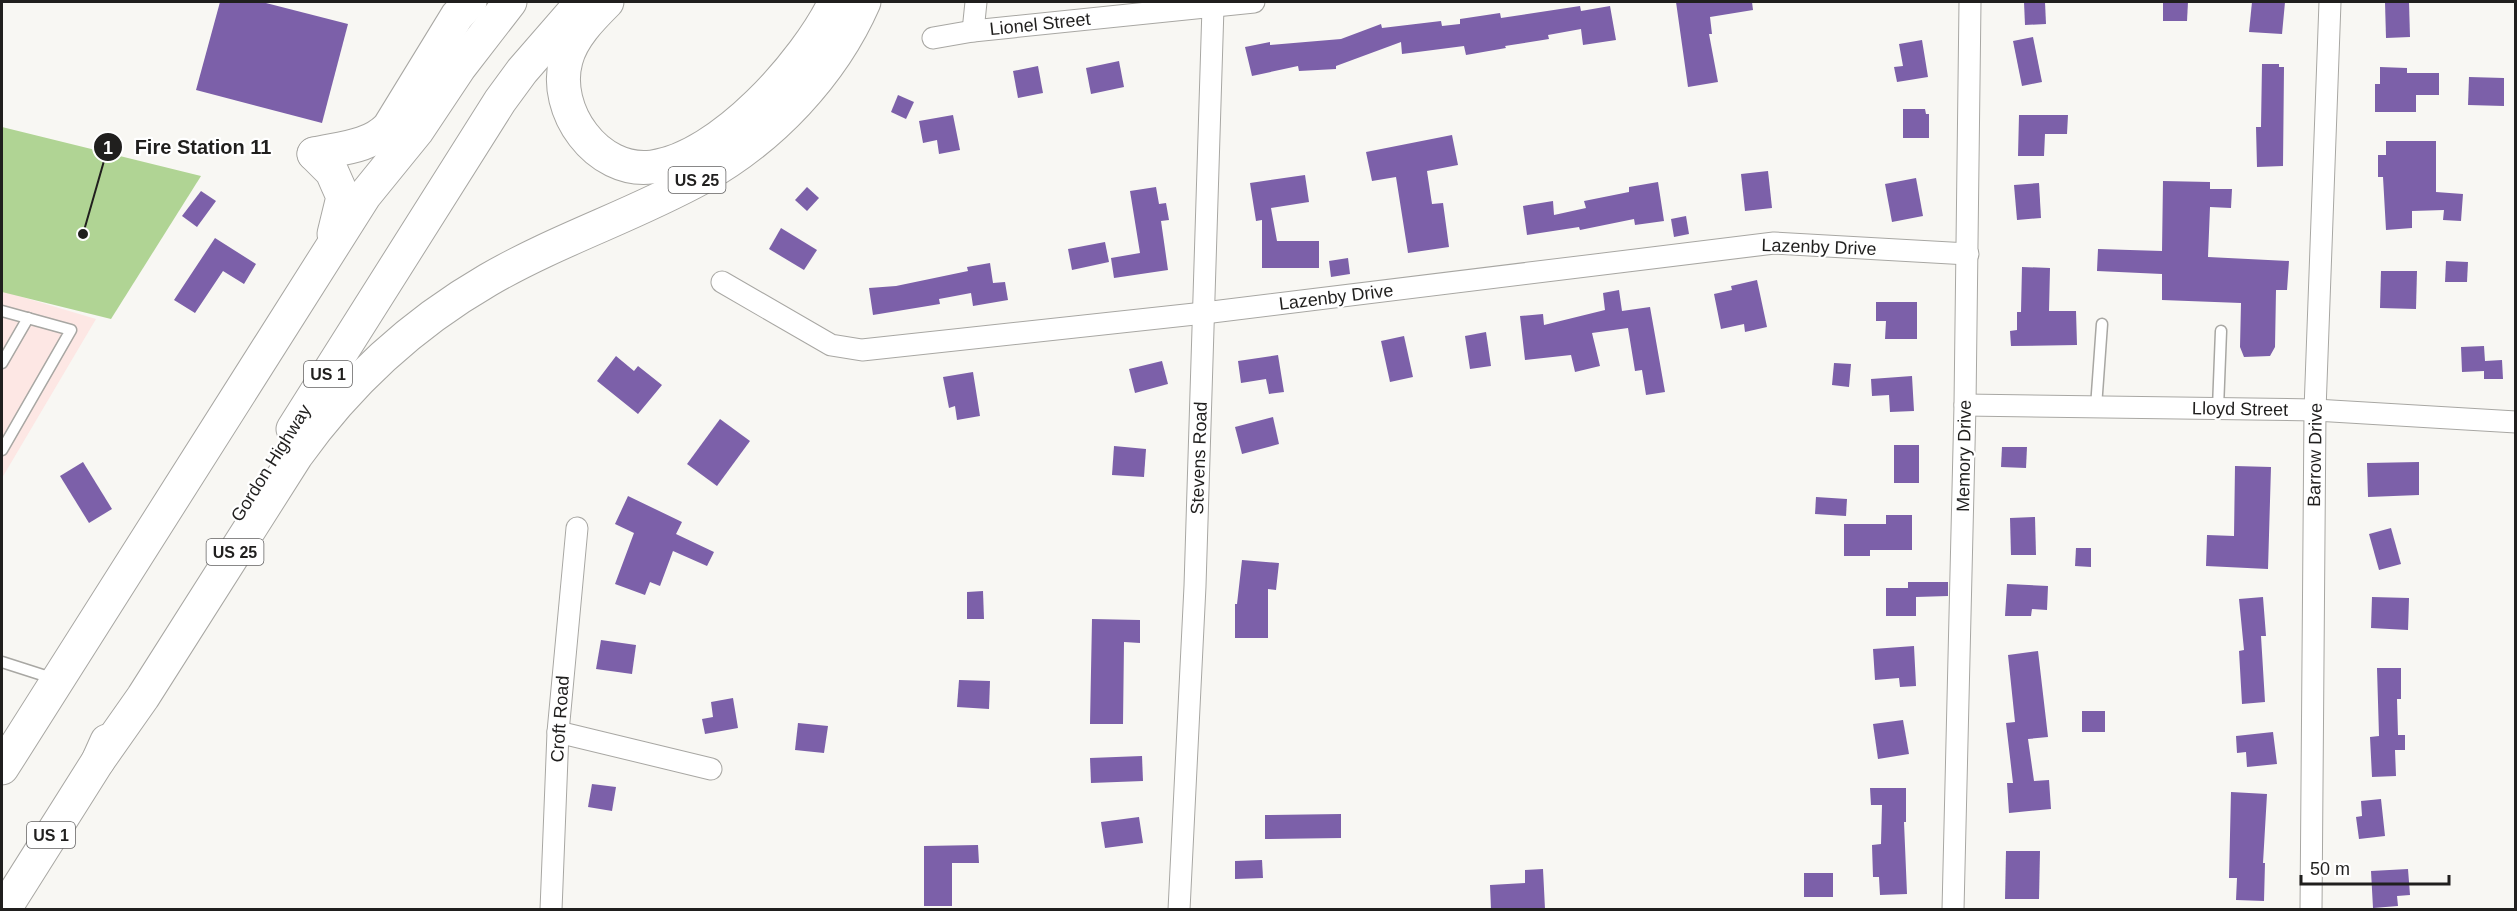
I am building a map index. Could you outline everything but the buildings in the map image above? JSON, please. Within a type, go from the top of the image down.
[{"type":"highway","points":[[328,254],[343,197],[332,172],[314,154],[361,144],[380,137],[389,127],[457,16],[470,2]]},
{"type":"highway","points":[[2,768],[365,195],[408,113],[477,2]]},
{"type":"highway","points":[[365,195],[417,130],[459,68],[510,2]]},
{"type":"highway","name":"Gordon Highway","points":[[4,909],[98,761],[136,677],[468,149],[522,71],[582,2]]},
{"type":"highway","points":[[608,2],[576,39],[566,58],[562,75],[564,95],[569,113],[583,134],[598,150],[618,163],[633,167],[650,167],[670,163],[696,151],[728,130],[788,73],[835,2]]},
{"type":"highway","name":"US 25","points":[[98,761],[143,697],[319,423],[348,391],[424,322],[488,280],[555,244],[702,178],[739,153],[775,124],[829,64],[864,2]]},
{"type":"street","points":[[973,31],[976,2]]},
{"type":"street","name":"Lionel Street","points":[[933,38],[973,31],[1254,2]]},
{"type":"street","name":"Memory Drive","points":[[1953,909],[1968,254],[1970,2]]},
{"type":"street","name":"Barrow Drive","points":[[2311,909],[2315,410],[2330,2]]},
{"type":"street","name":"Stevens Road","points":[[1179,909],[1195,586],[1213,7]]},
{"type":"street","name":"Lazenby Drive","points":[[722,282],[831,345],[862,350],[1204,314],[1774,243],[1968,254]]},
{"type":"street","name":"Lloyd Street","points":[[1965,405],[2315,410],[2516,422]]},
{"type":"street","name":"Croft Road","points":[[551,909],[558,732],[577,528]]},
{"type":"street","points":[[558,732],[711,769]]},
{"type":"lane","points":[[2,311],[71,330],[2,450]]},
{"type":"lane","points":[[2,363],[28,318]]},
{"type":"lane","points":[[2097,407],[2102,324]]},
{"type":"lane","points":[[2218,408],[2221,331]]},
{"type":"lane","points":[[2,662],[58,680]]},
{"type":"shaded area","points":[[2,291],[96,319],[2,478]]},
{"type":"green space","points":[[2,127],[201,176],[111,319],[2,292]]},
{"type":"place","name":"Fire Station 11","points":[[83,234]]}]
